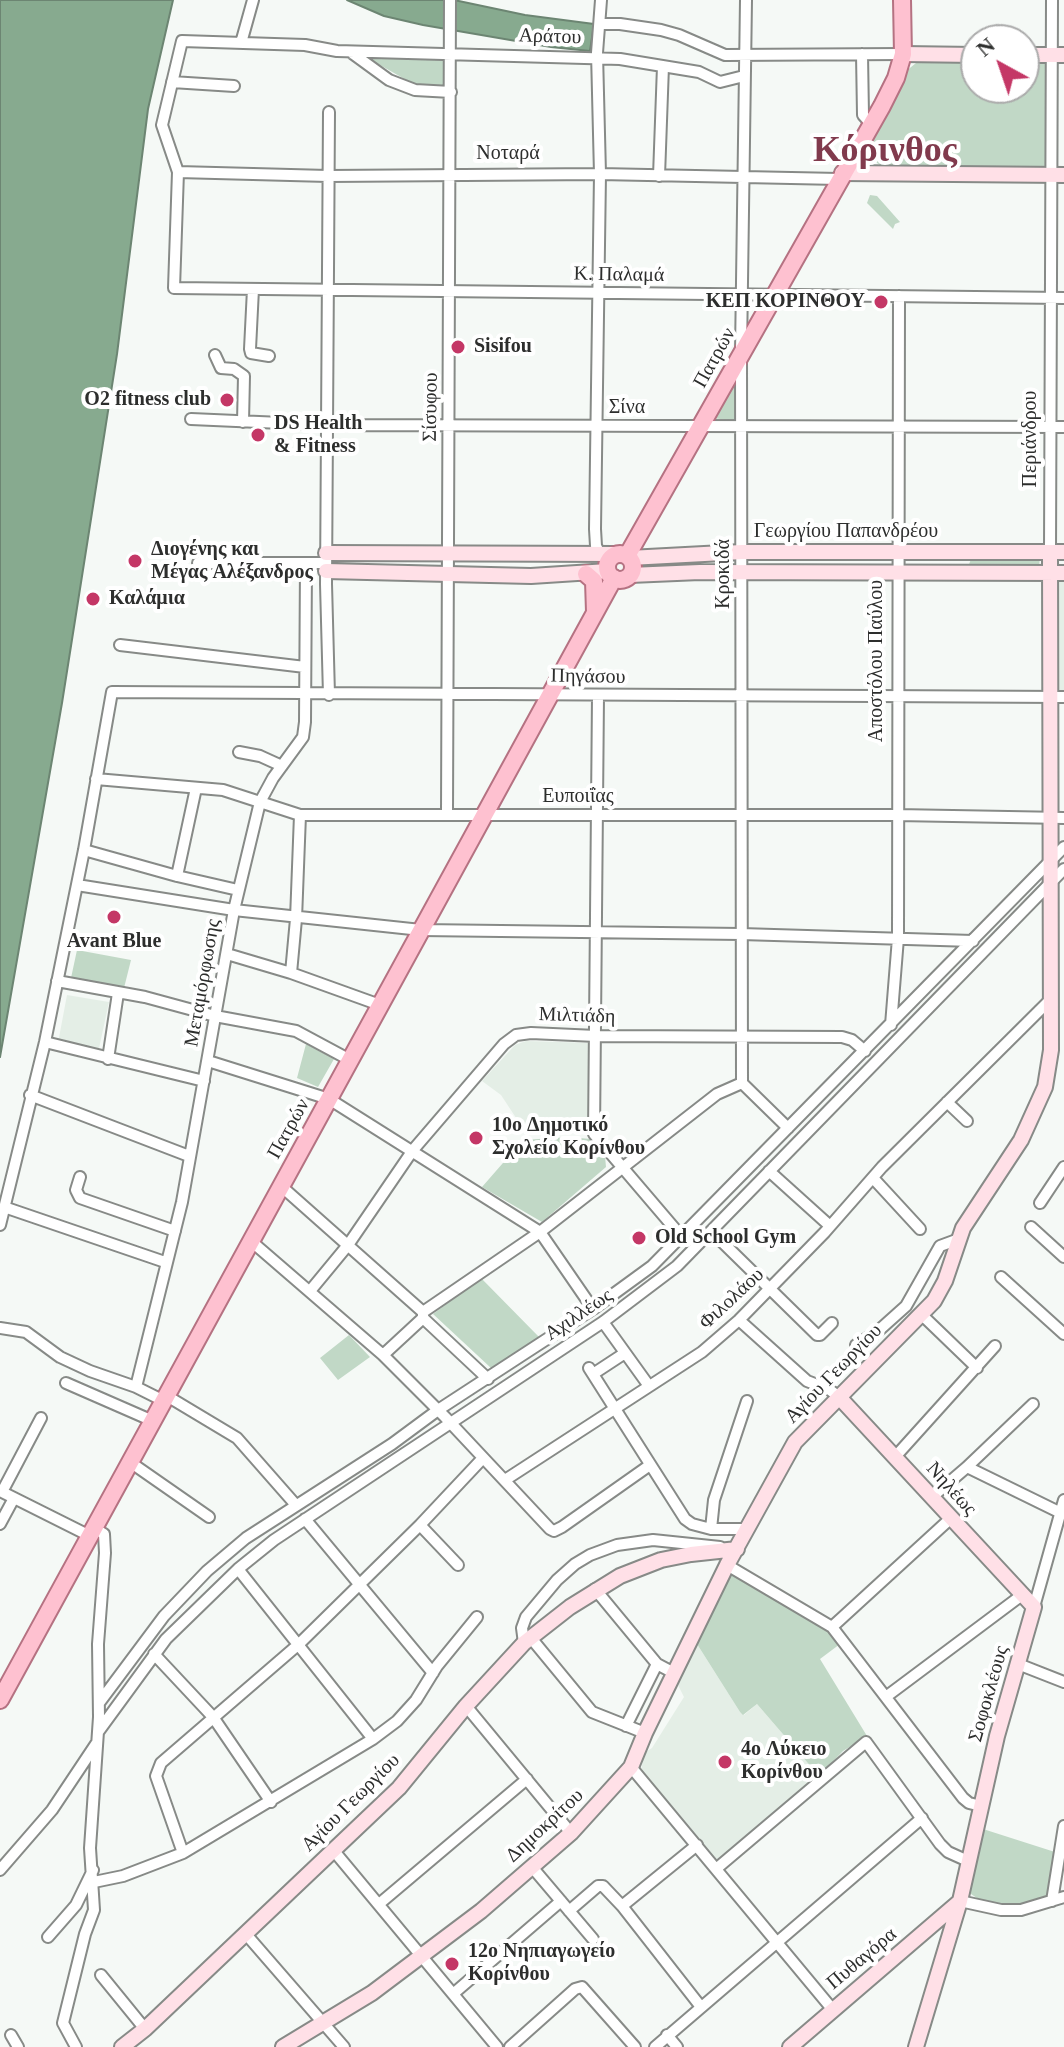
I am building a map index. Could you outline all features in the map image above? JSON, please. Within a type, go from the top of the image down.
[{"type":"main road","points":[[840,176],[896,78],[903,54],[902,0]]},
{"type":"main road","name":"Πατρών","points":[[0,1700],[94,1536],[130,1462],[595,614],[610,559],[618,556],[700,425],[840,176]]},
{"type":"main road","points":[[595,614],[594,581],[633,564],[618,556]]},
{"type":"street","points":[[241,43],[253,0]]},
{"type":"street","name":"Σίσυφου","points":[[447,815],[450,0]]},
{"type":"street","points":[[601,0],[597,56],[600,174],[596,540],[618,556]]},
{"type":"street","name":"Κροκιδά","points":[[742,1083],[741,352],[746,0]]},
{"type":"street","name":"Περιάνδρου","points":[[1049,875],[1056,818],[1057,697],[1051,298],[1058,175],[1058,55],[1052,0]]},
{"type":"street","name":"Αράτου","points":[[601,24],[661,30],[725,55],[960,55]]},
{"type":"street","name":"Αράτου","points":[[172,82],[182,41],[306,45],[350,52],[597,56],[699,72],[720,82],[744,76]]},
{"type":"street","name":"Αράτου","points":[[350,52],[389,80],[415,90],[451,92]]},
{"type":"street","points":[[862,54],[863,115],[871,124]]},
{"type":"street","points":[[659,176],[663,66]]},
{"type":"street","points":[[178,172],[162,125],[172,82],[234,86]]},
{"type":"street","points":[[329,112],[326,563],[329,695]]},
{"type":"street","name":"Νοταρά","points":[[178,172],[328,176],[600,174],[744,178],[1058,175]]},
{"type":"street","name":"Κ. Παλαμά","points":[[178,172],[174,288],[1064,298]]},
{"type":"street","points":[[253,289],[250,349],[251,353],[269,356]]},
{"type":"street","name":"Αποστόλου Παύλου","points":[[891,1025],[898,938],[899,296]]},
{"type":"street","points":[[215,355],[221,368],[234,369],[244,376],[243,422]]},
{"type":"street","name":"Σίνα","points":[[191,419],[327,425],[1064,427]]},
{"type":"street","name":"Γεωργίου Παπανδρέου","points":[[198,563],[306,564],[447,555],[1057,552]]},
{"type":"street","name":"Γεωργίου Παπανδρέου","points":[[326,563],[449,574],[1057,573]]},
{"type":"street","name":"Μεταμόρφωσης","points":[[136,1387],[175,1231],[234,910],[260,802],[303,737],[306,564]]},
{"type":"street","points":[[120,645],[305,667]]},
{"type":"street","name":"Πηγάσου","points":[[96,779],[112,692],[1057,697]]},
{"type":"street","points":[[598,696],[594,1134],[681,1236]]},
{"type":"street","points":[[239,752],[260,756],[282,766]]},
{"type":"street","points":[[0,1225],[45,1042],[96,779]]},
{"type":"street","name":"Ευποιΐας","points":[[96,779],[223,790],[300,815],[1056,818]]},
{"type":"street","points":[[177,876],[196,788]]},
{"type":"street","points":[[291,973],[300,815]]},
{"type":"street","name":"Αχιλλέως","points":[[0,1870],[52,1810],[154,1654],[205,1598],[305,1519],[603,1322],[677,1266],[713,1233],[1049,875],[1064,847]]},
{"type":"street","points":[[84,850],[238,890]]},
{"type":"street","points":[[1049,875],[1064,869]]},
{"type":"street","name":"Αχιλλέως","points":[[99,1703],[140,1646],[189,1589],[246,1538],[368,1460],[642,1274],[973,941],[1049,875]]},
{"type":"street","name":"Αγίου Γεωργίου","points":[[122,2047],[145,2029],[399,1788],[466,1706],[528,1641],[595,1589],[661,1560],[737,1549],[795,1442],[934,1301],[945,1281],[959,1239],[1021,1140],[1045,1087],[1051,1050],[1051,999],[1057,953],[1049,875]]},
{"type":"street","points":[[77,885],[296,919],[421,930],[973,941]]},
{"type":"street","points":[[227,954],[380,1005]]},
{"type":"street","points":[[57,981],[296,1031],[350,1060]]},
{"type":"street","points":[[108,1059],[118,993]]},
{"type":"street","name":"Φιλολάου","points":[[505,1480],[702,1352],[739,1320],[873,1178],[1051,999]]},
{"type":"street","name":"Μιλτιάδη","points":[[310,1291],[348,1245],[413,1150],[509,1039],[524,1033],[848,1038],[865,1051]]},
{"type":"street","points":[[45,1042],[204,1081]]},
{"type":"street","points":[[208,1061],[329,1099],[413,1150],[540,1232],[593,1309]]},
{"type":"street","points":[[383,1355],[423,1315],[540,1232],[717,1094],[742,1083],[788,1128]]},
{"type":"street","points":[[30,1095],[189,1156]]},
{"type":"street","points":[[947,1102],[967,1121]]},
{"type":"street","points":[[1040,1203],[1064,1167]]},
{"type":"street","points":[[769,1171],[830,1226]]},
{"type":"street","points":[[80,1177],[76,1190],[80,1198],[175,1231]]},
{"type":"street","points":[[873,1178],[920,1229]]},
{"type":"street","points":[[281,1186],[348,1245],[488,1379]]},
{"type":"street","points":[[4,1207],[165,1262]]},
{"type":"street","points":[[1031,1227],[1064,1257]]},
{"type":"street","points":[[713,1233],[817,1335],[832,1323]]},
{"type":"street","points":[[856,1345],[877,1332],[906,1306],[940,1246],[959,1239]]},
{"type":"street","points":[[251,1241],[383,1355],[451,1423],[546,1527],[554,1531],[650,1465]]},
{"type":"street","points":[[1001,1277],[1064,1334]]},
{"type":"street","points":[[921,1314],[977,1368]]},
{"type":"street","points":[[739,1320],[807,1381],[820,1384],[839,1397]]},
{"type":"street","points":[[603,1322],[649,1386]]},
{"type":"street","points":[[0,1328],[26,1332],[60,1357],[165,1398],[237,1438],[295,1504]]},
{"type":"street","points":[[895,1457],[995,1346]]},
{"type":"street","points":[[625,1353],[591,1371],[685,1519],[711,1529],[746,1529]]},
{"type":"street","points":[[66,1383],[153,1421]]},
{"type":"street","name":"Νηλέως","points":[[839,1397],[1034,1607]]},
{"type":"street","points":[[711,1529],[714,1500],[747,1401]]},
{"type":"street","points":[[932,1497],[1033,1404]]},
{"type":"street","points":[[41,1418],[2,1492],[94,1536],[99,1703],[90,1848],[94,1882],[93,1916],[85,1934],[63,2020],[64,2028],[76,2047]]},
{"type":"street","points":[[183,1853],[156,1776],[161,1763],[299,1644],[483,1458]]},
{"type":"street","points":[[130,1462],[209,1517]]},
{"type":"street","points":[[967,1467],[1061,1513]]},
{"type":"street","points":[[0,1524],[14,1498]]},
{"type":"street","name":"Σοφοκλέους","points":[[916,2047],[960,1901],[981,1806],[1064,1500]]},
{"type":"street","points":[[305,1519],[433,1673]]},
{"type":"street","points":[[832,1627],[950,1519]]},
{"type":"street","points":[[420,1525],[458,1565]]},
{"type":"street","points":[[645,1733],[592,1712],[528,1641],[522,1628],[526,1617],[575,1564],[617,1545],[653,1540],[737,1549]]},
{"type":"street","name":"Δημοκρίτου","points":[[283,2047],[372,1993],[422,1957],[571,1833],[631,1767],[674,1673],[737,1549]]},
{"type":"street","points":[[727,1565],[832,1627],[963,1798],[981,1806]]},
{"type":"street","points":[[238,1569],[373,1739]]},
{"type":"street","points":[[595,1589],[657,1664],[674,1673]]},
{"type":"street","points":[[887,1696],[1022,1595]]},
{"type":"street","points":[[94,1882],[123,1876],[183,1853],[373,1739],[397,1721],[416,1700],[477,1617]]},
{"type":"street","points":[[154,1654],[213,1717],[271,1802]]},
{"type":"street","points":[[626,1726],[657,1664]]},
{"type":"street","points":[[1018,1664],[1064,1682]]},
{"type":"street","points":[[466,1706],[571,1833]]},
{"type":"street","points":[[716,1869],[866,1742],[940,1844],[948,1852],[968,1861]]},
{"type":"street","points":[[631,1767],[833,2010]]},
{"type":"street","points":[[379,1904],[527,1779]]},
{"type":"street","points":[[655,2047],[922,1818]]},
{"type":"street","points":[[1052,1901],[1064,1826]]},
{"type":"street","points":[[622,1906],[697,1845]]},
{"type":"street","points":[[334,1851],[497,2047]]},
{"type":"street","points":[[532,1867],[593,1939]]},
{"type":"street","points":[[48,1937],[76,1905],[93,1870]]},
{"type":"street","points":[[569,1911],[601,1886],[622,1906],[701,2007]]},
{"type":"street","points":[[960,1901],[1001,1910],[1021,1910],[1064,1897]]},
{"type":"street","points":[[453,1994],[561,1901]]},
{"type":"street","name":"Πυθαγόρα","points":[[790,2047],[960,1901]]},
{"type":"street","points":[[245,1933],[344,2047]]},
{"type":"street","points":[[101,1975],[145,2029]]},
{"type":"street","points":[[510,2047],[575,1989],[582,1987],[635,2047]]},
{"type":"street","points":[[11,2035],[18,2047]]},
{"type":"street","points":[[667,2035],[677,2047]]},
{"type":"shaded area","points":[[0,0],[173,0],[148,109],[117,354],[62,703],[0,1057]]},
{"type":"shaded area","points":[[347,0],[454,0],[525,15],[594,24],[590,51],[423,25],[384,16]]},
{"type":"shaded area","points":[[364,56],[450,59],[446,89],[417,86]]},
{"type":"shaded area","points":[[960,61],[960,104],[1040,104],[1040,62],[1047,62],[1047,167],[1041,173],[887,170],[877,163],[869,148],[871,139],[905,72],[916,63]]},
{"type":"shaded area","points":[[870,195],[877,196],[900,222],[893,229],[867,203]]},
{"type":"shaded area","points":[[736,378],[737,421],[712,418]]},
{"type":"shaded area","points":[[1040,557],[1039,567],[968,567],[971,559]]},
{"type":"shaded area","points":[[1054,577],[1064,577],[1064,690],[1056,690]]},
{"type":"shaded area","points":[[77,950],[131,960],[124,988],[71,978]]},
{"type":"shaded area","points":[[67,995],[109,1002],[98,1053],[58,1043]]},
{"type":"shaded area","points":[[526,1041],[593,1043],[588,1131],[524,1130],[501,1095],[482,1081],[515,1045]]},
{"type":"shaded area","points":[[306,1044],[334,1059],[318,1087],[297,1078]]},
{"type":"shaded area","points":[[590,1139],[605,1156],[606,1167],[542,1222],[482,1187],[523,1140]]},
{"type":"shaded area","points":[[481,1278],[539,1337],[491,1368],[433,1314]]},
{"type":"shaded area","points":[[349,1335],[370,1357],[338,1380],[320,1358]]},
{"type":"shaded area","points":[[731,1573],[830,1629],[840,1644],[820,1659],[867,1736],[843,1751],[819,1776],[757,1704],[743,1715],[740,1712],[697,1644]]},
{"type":"shaded area","name":"4ο Λύκειο Κορίνθου","points":[[697,1644],[740,1712],[744,1715],[757,1704],[819,1776],[717,1864],[641,1771],[644,1753],[652,1748],[684,1697],[678,1685]]},
{"type":"shaded area","points":[[983,1829],[1058,1853],[1048,1898],[1007,1907],[984,1903],[971,1894],[970,1884]]},
{"type":"place","name":"ΚΕΠ ΚΟΡΙΝΘΟΥ","points":[[881,302]]},
{"type":"place","name":"Sisifou","points":[[458,347]]},
{"type":"place","name":"O2 fitness club","points":[[227,400]]},
{"type":"place","name":"DS Health & Fitness","points":[[258,435]]},
{"type":"place","name":"Διογένης και Μέγας Αλέξανδρος","points":[[135,561]]},
{"type":"place","name":"Καλάμια","points":[[93,599]]},
{"type":"place","name":"Avant Blue","points":[[114,917]]},
{"type":"place","name":"10ο Δημοτικό Σχολείο Κορίνθου","points":[[476,1138]]},
{"type":"place","name":"Old School Gym","points":[[639,1238]]},
{"type":"place","name":"4ο Λύκειο Κορίνθου","points":[[725,1762]]},
{"type":"place","name":"12ο Νηπιαγωγείο Κορίνθου","points":[[452,1964]]},
{"type":"district","name":"Κόρινθος","points":[[885,152]]}]
